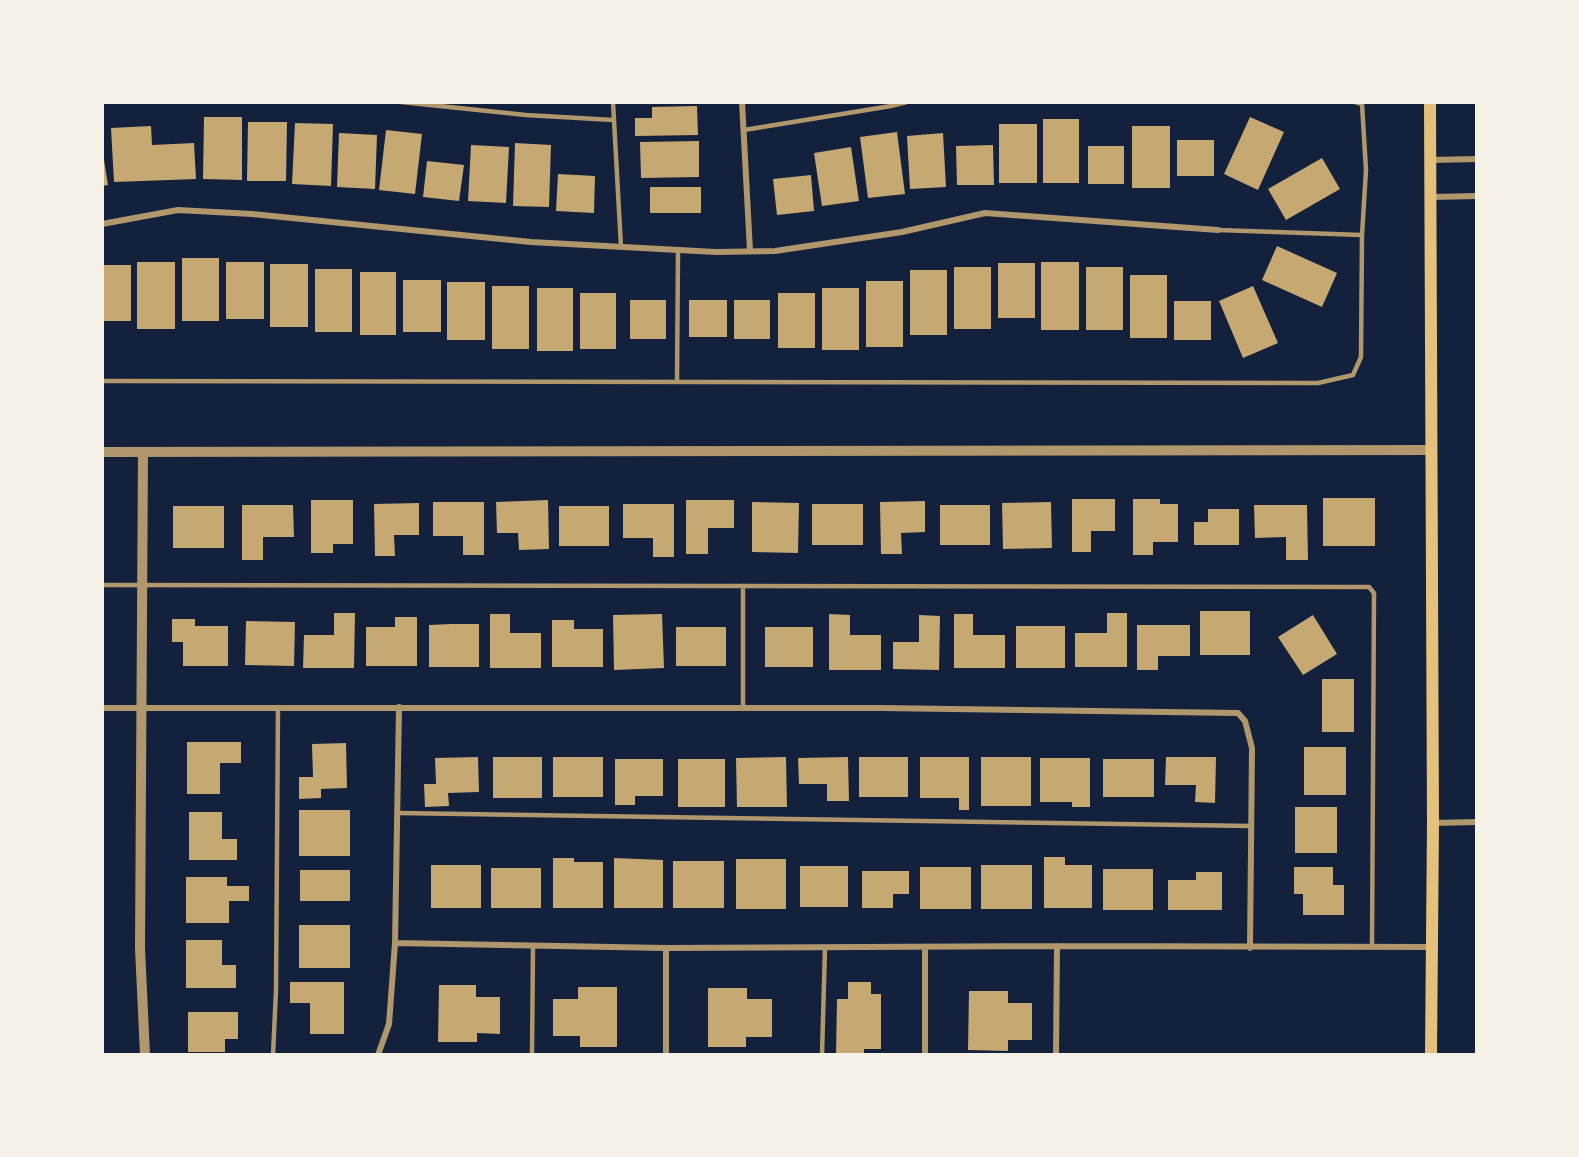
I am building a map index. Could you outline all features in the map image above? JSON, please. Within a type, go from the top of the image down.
[{"type":"main road","points":[[1430,102],[1433,824],[1431,1055]]},
{"type":"street","points":[[742,102],[750,251]]},
{"type":"street","points":[[1430,160],[1477,159]]},
{"type":"street","points":[[1430,197],[1477,196]]},
{"type":"street","points":[[102,224],[178,210],[241,213],[531,242],[678,250],[750,251],[775,251],[902,232],[985,213],[1218,230]]},
{"type":"street","points":[[102,452],[1432,450]]},
{"type":"street","points":[[143,452],[140,948],[145,1055]]},
{"type":"street","points":[[378,1055],[389,1024],[394,943],[399,707]]},
{"type":"street","points":[[102,708],[743,708],[1238,713],[1245,721],[1252,748],[1250,948]]},
{"type":"street","points":[[1433,824],[1477,822]]},
{"type":"street","points":[[394,943],[666,948],[1432,947]]},
{"type":"street","points":[[1056,1055],[1057,946]]},
{"type":"street","points":[[666,948],[666,1055]]},
{"type":"street","points":[[925,948],[925,1055]]},
{"type":"lane","points":[[401,102],[526,115],[613,120]]},
{"type":"lane","points":[[613,102],[621,247]]},
{"type":"lane","points":[[744,130],[907,102]]},
{"type":"lane","points":[[102,381],[1318,383],[1353,375],[1361,357],[1362,235],[1366,170],[1362,104],[1355,102]]},
{"type":"lane","points":[[1218,230],[1362,235]]},
{"type":"lane","points":[[677,382],[678,250]]},
{"type":"lane","points":[[102,585],[1369,587],[1374,593],[1372,947]]},
{"type":"lane","points":[[743,586],[743,708]]},
{"type":"lane","points":[[273,1055],[276,978],[278,707]]},
{"type":"lane","points":[[397,813],[1251,826]]},
{"type":"lane","points":[[532,1055],[533,946]]},
{"type":"lane","points":[[822,1055],[825,948]]},
{"type":"building","points":[[697,106],[698,135],[635,136],[635,118],[652,118],[652,107]]},
{"type":"building","points":[[204,117],[242,117],[242,180],[203,179]]},
{"type":"building","points":[[1250,117],[1284,132],[1258,190],[1224,174]]},
{"type":"building","points":[[1043,119],[1079,119],[1079,183],[1043,183]]},
{"type":"building","points":[[248,122],[287,122],[286,181],[247,181]]},
{"type":"building","points":[[295,123],[333,124],[331,186],[292,184]]},
{"type":"building","points":[[999,124],[1037,124],[1037,183],[999,183]]},
{"type":"building","points":[[151,126],[152,145],[194,143],[196,179],[114,182],[111,128]]},
{"type":"building","points":[[1132,126],[1170,126],[1170,188],[1132,188]]},
{"type":"building","points":[[386,130],[422,134],[415,194],[379,190]]},
{"type":"building","points":[[897,132],[905,194],[868,198],[860,137]]},
{"type":"building","points":[[339,133],[377,135],[375,189],[337,187]]},
{"type":"building","points":[[943,133],[946,187],[910,189],[907,136]]},
{"type":"building","points":[[1177,140],[1214,140],[1214,176],[1177,176]]},
{"type":"building","points":[[699,141],[699,177],[641,178],[640,142]]},
{"type":"building","points":[[515,143],[551,145],[549,207],[513,206]]},
{"type":"building","points":[[471,145],[509,147],[506,203],[468,201]]},
{"type":"building","points":[[993,145],[994,185],[957,185],[956,146]]},
{"type":"building","points":[[1088,146],[1124,146],[1124,184],[1088,184]]},
{"type":"building","points":[[102,147],[108,185],[102,186]]},
{"type":"building","points":[[851,147],[859,201],[822,206],[814,153]]},
{"type":"building","points":[[1322,158],[1340,189],[1286,220],[1268,189]]},
{"type":"building","points":[[427,161],[464,165],[459,201],[423,197]]},
{"type":"building","points":[[558,174],[595,176],[594,213],[556,211]]},
{"type":"building","points":[[811,175],[814,211],[777,215],[773,179]]},
{"type":"building","points":[[650,187],[701,187],[701,213],[650,213]]},
{"type":"building","points":[[1277,246],[1337,273],[1322,307],[1262,280]]},
{"type":"building","points":[[182,258],[219,258],[219,321],[182,321]]},
{"type":"building","points":[[137,262],[175,262],[175,329],[137,329]]},
{"type":"building","points":[[226,262],[264,262],[264,319],[226,319]]},
{"type":"building","points":[[1041,262],[1079,262],[1079,330],[1041,330]]},
{"type":"building","points":[[998,263],[1035,263],[1035,318],[998,318]]},
{"type":"building","points":[[270,264],[308,264],[308,327],[270,327]]},
{"type":"building","points":[[102,265],[131,265],[131,321],[102,321]]},
{"type":"building","points":[[954,267],[991,267],[991,329],[954,329]]},
{"type":"building","points":[[1086,267],[1123,267],[1123,330],[1086,330]]},
{"type":"building","points":[[315,269],[352,269],[352,332],[315,332]]},
{"type":"building","points":[[910,270],[947,270],[947,335],[910,335]]},
{"type":"building","points":[[360,272],[396,272],[396,335],[360,335]]},
{"type":"building","points":[[1130,275],[1167,275],[1167,338],[1130,338]]},
{"type":"building","points":[[403,280],[441,280],[441,332],[403,332]]},
{"type":"building","points":[[866,281],[903,281],[903,347],[866,347]]},
{"type":"building","points":[[447,282],[485,282],[485,340],[447,340]]},
{"type":"building","points":[[492,286],[529,286],[529,349],[492,349]]},
{"type":"building","points":[[1253,286],[1278,343],[1243,358],[1219,301]]},
{"type":"building","points":[[537,288],[573,288],[573,351],[537,351]]},
{"type":"building","points":[[822,288],[859,288],[859,350],[822,350]]},
{"type":"building","points":[[580,293],[616,293],[616,349],[580,349]]},
{"type":"building","points":[[778,293],[815,293],[815,348],[778,348]]},
{"type":"building","points":[[630,300],[666,300],[666,339],[630,339]]},
{"type":"building","points":[[689,300],[727,300],[727,337],[689,337]]},
{"type":"building","points":[[734,300],[770,300],[770,339],[734,339]]},
{"type":"building","points":[[1174,301],[1211,301],[1211,340],[1174,340]]},
{"type":"building","points":[[1323,498],[1375,498],[1375,546],[1323,546]]},
{"type":"building","points":[[1072,499],[1115,499],[1115,531],[1091,531],[1091,552],[1072,552]]},
{"type":"building","points":[[1133,499],[1160,499],[1160,504],[1178,504],[1178,542],[1153,542],[1153,555],[1133,555]]},
{"type":"building","points":[[311,500],[353,500],[353,544],[333,544],[333,553],[311,553]]},
{"type":"building","points":[[548,500],[549,549],[519,550],[518,533],[497,533],[496,502]]},
{"type":"building","points":[[686,500],[734,500],[734,528],[708,528],[708,554],[686,554]]},
{"type":"building","points":[[925,501],[925,532],[901,533],[902,554],[881,554],[880,502]]},
{"type":"building","points":[[433,502],[484,502],[484,555],[463,555],[463,536],[433,536]]},
{"type":"building","points":[[752,502],[799,503],[798,553],[752,552]]},
{"type":"building","points":[[1051,502],[1052,548],[1003,549],[1002,503]]},
{"type":"building","points":[[419,503],[419,535],[394,535],[395,556],[375,556],[374,504]]},
{"type":"building","points":[[623,504],[674,504],[674,557],[653,557],[653,538],[623,538]]},
{"type":"building","points":[[812,504],[863,504],[863,545],[812,545]]},
{"type":"building","points":[[242,505],[293,505],[294,537],[263,537],[263,560],[242,560]]},
{"type":"building","points":[[940,505],[990,505],[990,545],[940,545]]},
{"type":"building","points":[[1254,505],[1307,505],[1308,560],[1286,560],[1286,537],[1255,538]]},
{"type":"building","points":[[173,506],[224,506],[224,548],[173,548]]},
{"type":"building","points":[[559,506],[609,506],[609,546],[559,546]]},
{"type":"building","points":[[1208,509],[1239,509],[1239,545],[1194,545],[1194,522],[1208,522]]},
{"type":"building","points":[[1200,611],[1250,611],[1250,655],[1200,655]]},
{"type":"building","points":[[334,613],[355,613],[354,668],[303,668],[304,635],[334,635]]},
{"type":"building","points":[[1107,613],[1127,613],[1127,667],[1075,667],[1075,633],[1107,633]]},
{"type":"building","points":[[490,614],[510,614],[510,633],[541,633],[541,668],[490,668]]},
{"type":"building","points":[[662,614],[664,668],[614,670],[613,615]]},
{"type":"building","points":[[829,614],[850,615],[850,635],[881,635],[881,670],[829,670]]},
{"type":"building","points":[[954,614],[973,614],[973,635],[1005,635],[1005,668],[954,668]]},
{"type":"building","points":[[919,615],[940,616],[939,670],[893,669],[893,642],[919,642]]},
{"type":"building","points":[[1313,615],[1337,654],[1303,675],[1278,637]]},
{"type":"building","points":[[395,617],[417,617],[417,666],[366,666],[366,627],[395,627]]},
{"type":"building","points":[[172,619],[195,619],[195,626],[228,626],[228,666],[183,666],[183,642],[172,642]]},
{"type":"building","points":[[552,620],[574,620],[574,629],[603,629],[603,667],[552,667]]},
{"type":"building","points":[[246,621],[295,622],[294,666],[245,665]]},
{"type":"building","points":[[479,624],[479,667],[429,667],[429,625]]},
{"type":"building","points":[[1137,625],[1190,625],[1190,656],[1158,656],[1158,670],[1137,670]]},
{"type":"building","points":[[1016,626],[1065,626],[1065,668],[1016,668]]},
{"type":"building","points":[[676,627],[726,627],[726,666],[676,666]]},
{"type":"building","points":[[765,627],[813,627],[813,667],[765,667]]},
{"type":"building","points":[[1322,679],[1354,679],[1354,732],[1322,732]]},
{"type":"building","points":[[187,742],[241,742],[241,763],[220,763],[220,794],[187,794]]},
{"type":"building","points":[[346,743],[347,788],[321,789],[321,798],[299,799],[299,777],[313,777],[312,744]]},
{"type":"building","points":[[1304,747],[1346,747],[1346,795],[1304,795]]},
{"type":"building","points":[[478,757],[479,792],[448,793],[449,806],[425,807],[424,784],[436,784],[435,758]]},
{"type":"building","points":[[493,757],[542,757],[542,798],[493,798]]},
{"type":"building","points":[[553,757],[603,757],[603,797],[553,797]]},
{"type":"building","points":[[786,757],[787,807],[737,807],[736,758]]},
{"type":"building","points":[[848,757],[849,801],[827,801],[827,784],[799,784],[798,758]]},
{"type":"building","points":[[859,757],[908,757],[908,797],[859,797]]},
{"type":"building","points":[[920,757],[969,757],[969,810],[959,810],[959,798],[920,798]]},
{"type":"building","points":[[981,757],[1031,757],[1031,806],[981,806]]},
{"type":"building","points":[[1166,757],[1216,757],[1215,803],[1195,802],[1196,785],[1165,785]]},
{"type":"building","points":[[1040,758],[1090,758],[1090,807],[1072,807],[1072,802],[1040,802]]},
{"type":"building","points":[[615,759],[663,759],[663,796],[635,796],[635,805],[615,805]]},
{"type":"building","points":[[678,759],[725,759],[725,807],[678,807]]},
{"type":"building","points":[[1103,759],[1154,759],[1154,797],[1103,797]]},
{"type":"building","points":[[1295,807],[1337,807],[1337,853],[1295,853]]},
{"type":"building","points":[[299,810],[350,810],[350,856],[299,856]]},
{"type":"building","points":[[189,812],[222,812],[222,839],[237,839],[237,860],[189,860]]},
{"type":"building","points":[[1044,857],[1065,857],[1065,865],[1092,865],[1092,908],[1044,908]]},
{"type":"building","points":[[553,858],[574,858],[574,862],[603,862],[603,908],[553,908]]},
{"type":"building","points":[[614,858],[663,860],[663,908],[614,908]]},
{"type":"building","points":[[736,859],[786,859],[786,909],[736,909]]},
{"type":"building","points":[[673,861],[724,861],[724,908],[673,908]]},
{"type":"building","points":[[431,865],[481,865],[481,908],[431,908]]},
{"type":"building","points":[[981,865],[1032,865],[1032,909],[981,909]]},
{"type":"building","points":[[800,866],[848,866],[848,907],[800,907]]},
{"type":"building","points":[[920,867],[971,867],[971,909],[920,909]]},
{"type":"building","points":[[1294,867],[1333,867],[1333,885],[1344,885],[1344,915],[1303,915],[1303,894],[1294,894]]},
{"type":"building","points":[[491,868],[541,868],[541,908],[491,908]]},
{"type":"building","points":[[1103,869],[1153,869],[1153,910],[1103,910]]},
{"type":"building","points":[[300,870],[350,870],[350,901],[300,901]]},
{"type":"building","points":[[862,871],[909,871],[909,894],[893,894],[893,908],[862,908]]},
{"type":"building","points":[[1196,872],[1222,872],[1222,910],[1168,910],[1168,880],[1196,880]]},
{"type":"building","points":[[186,877],[227,877],[227,886],[249,886],[249,901],[229,901],[229,923],[186,923]]},
{"type":"building","points":[[299,925],[350,925],[350,968],[299,968]]},
{"type":"building","points":[[186,940],[222,940],[222,965],[236,965],[236,988],[186,988]]},
{"type":"building","points":[[290,982],[344,982],[344,1034],[310,1034],[310,1003],[290,1003]]},
{"type":"building","points":[[848,982],[871,982],[871,994],[881,994],[881,1049],[864,1049],[864,1055],[836,1055],[837,999],[848,999]]},
{"type":"building","points":[[439,985],[476,985],[476,997],[500,997],[500,1034],[477,1033],[477,1042],[438,1042]]},
{"type":"building","points":[[578,987],[617,987],[617,1047],[580,1047],[580,1036],[553,1036],[553,999],[578,999]]},
{"type":"building","points":[[708,988],[747,988],[747,999],[772,999],[772,1037],[746,1037],[746,1047],[708,1047]]},
{"type":"building","points":[[969,991],[1008,991],[1008,1003],[1032,1003],[1032,1040],[1008,1040],[1008,1051],[968,1050]]},
{"type":"building","points":[[188,1012],[238,1012],[238,1039],[225,1039],[225,1052],[188,1052]]}]
